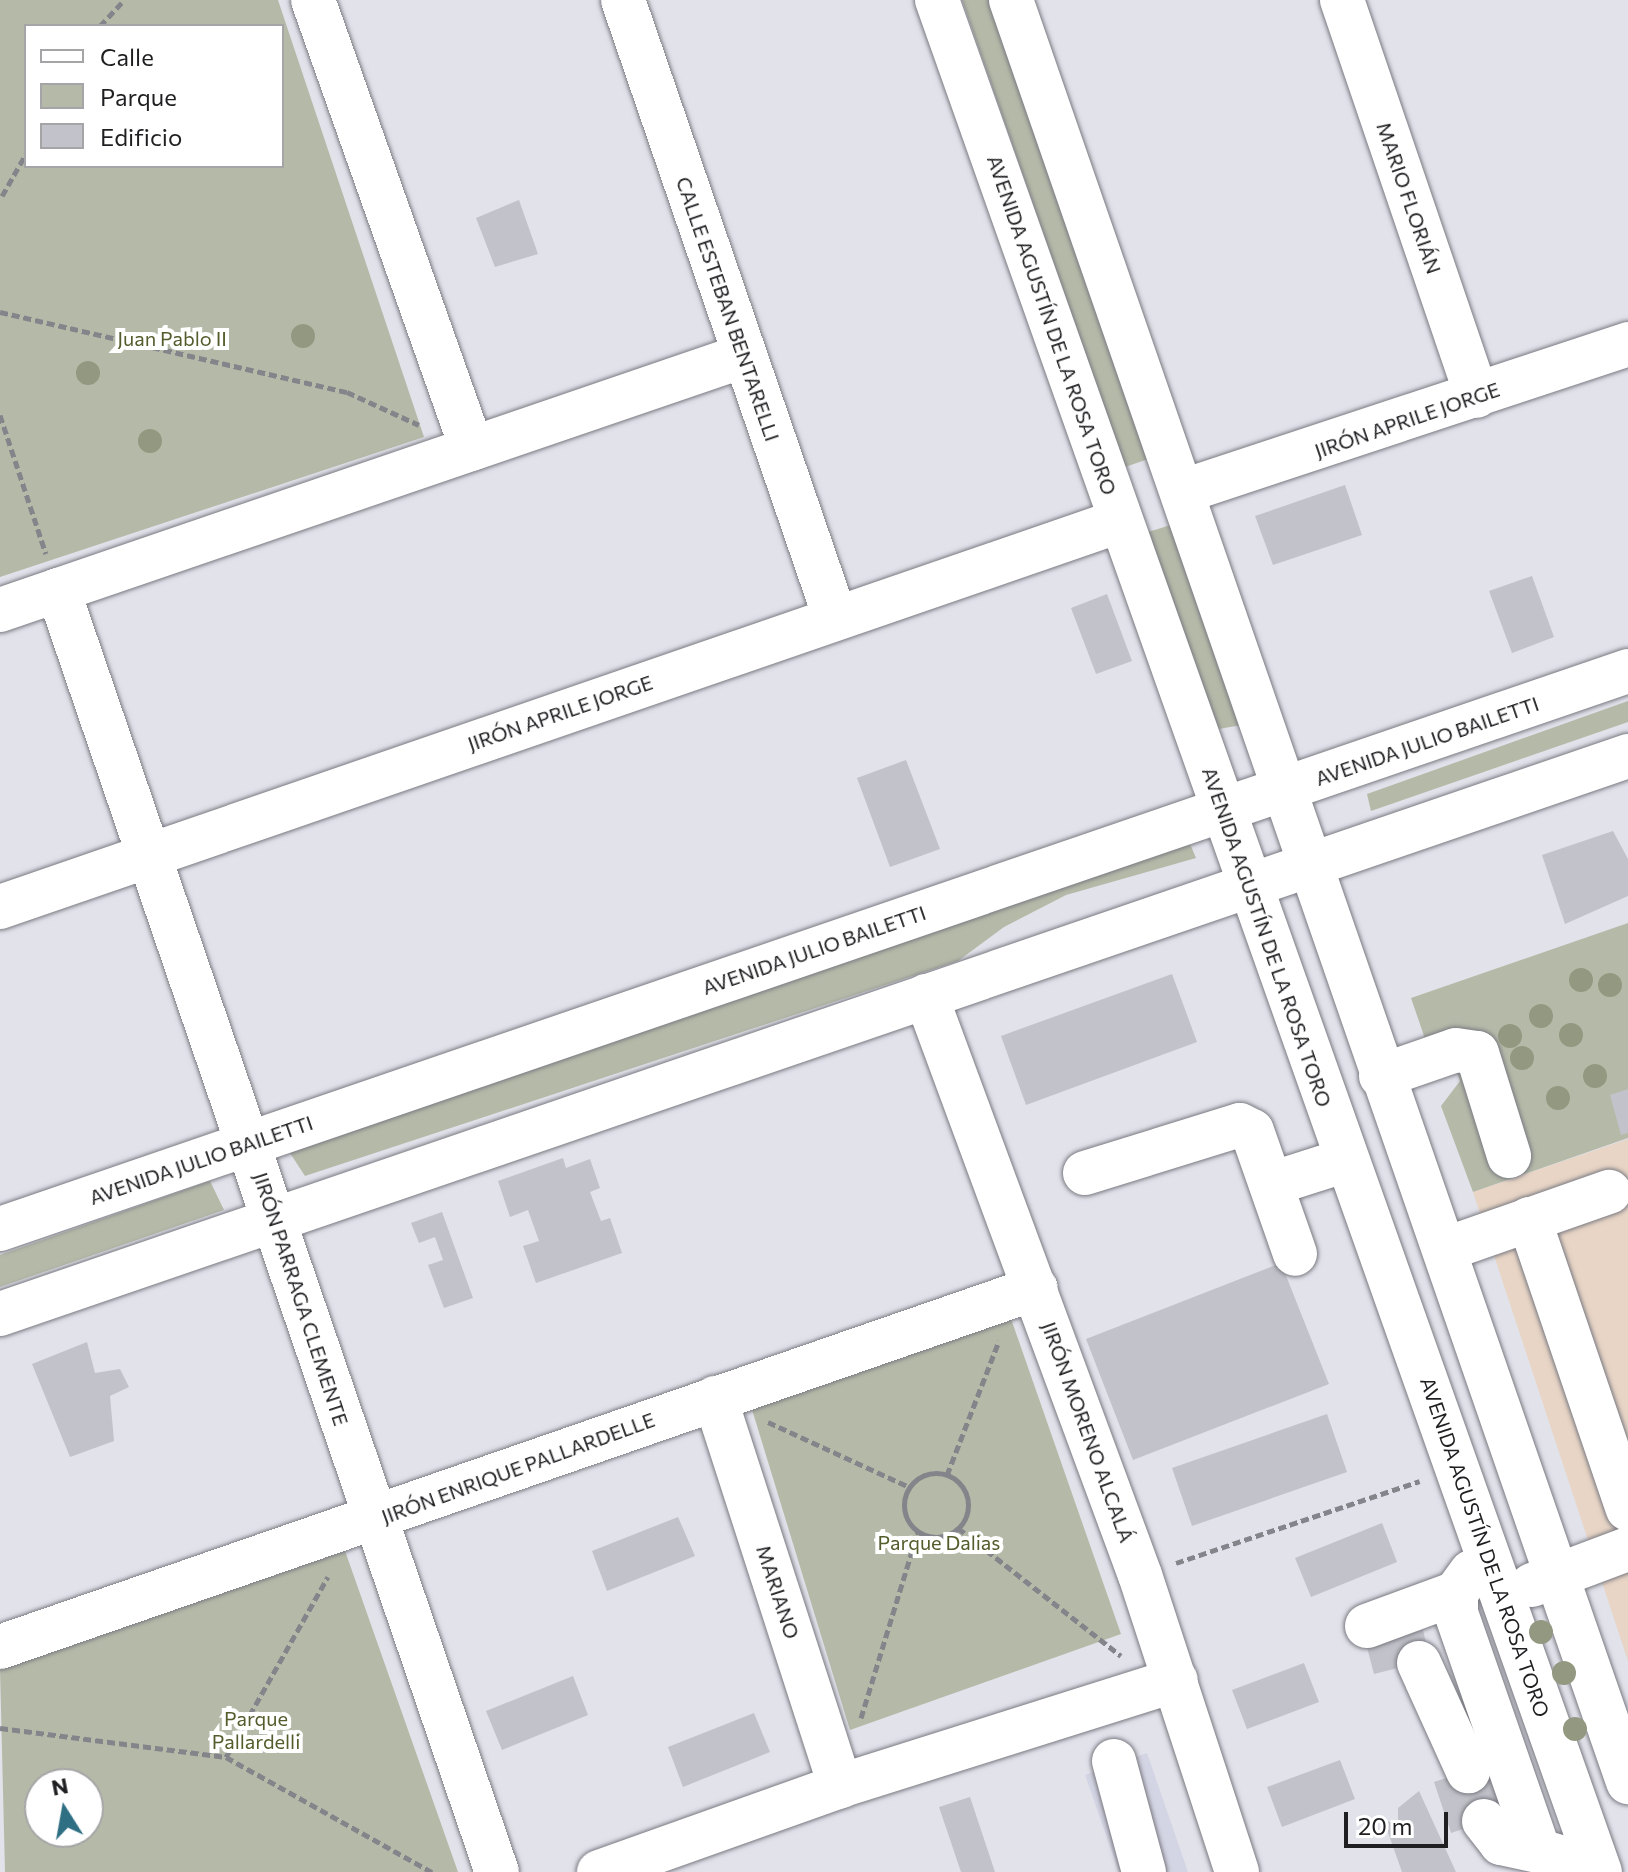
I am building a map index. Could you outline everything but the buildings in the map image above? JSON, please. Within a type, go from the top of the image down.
[{"type":"street","points":[[313,0],[472,449]]},
{"type":"street","name":"CALLE ESTEBAN BENTARELLI","points":[[623,0],[835,617]]},
{"type":"street","name":"AVENIDA AGUSTÍN DE LA ROSA TORO","points":[[937,0],[1246,886],[1463,1479],[1599,1870]]},
{"type":"street","points":[[1011,0],[1184,491],[1307,865],[1446,1249],[1628,1782]]},
{"type":"street","name":"MARIO FLORIÁN","points":[[1342,0],[1477,396]]},
{"type":"street","name":"JIRÓN APRILE JORGE","points":[[1184,491],[1628,344]]},
{"type":"street","points":[[0,610],[743,356]]},
{"type":"street","name":"JIRÓN APRILE JORGE","points":[[0,907],[1120,521]]},
{"type":"street","name":"JIRÓN PARRAGA CLEMENTE","points":[[58,590],[276,1219],[365,1522],[497,1872]]},
{"type":"street","name":"AVENIDA JULIO BAILETTI","points":[[0,1229],[1628,671]]},
{"type":"street","points":[[0,1314],[1628,756]]},
{"type":"street","name":"JIRÓN MORENO ALCALÁ","points":[[926,996],[1027,1292],[1140,1575],[1168,1683],[1237,1872]]},
{"type":"street","points":[[1381,1076],[1456,1050],[1477,1053],[1509,1156]]},
{"type":"street","points":[[1085,1173],[1240,1125],[1252,1131],[1295,1254]]},
{"type":"street","points":[[1271,1184],[1346,1160]]},
{"type":"street","points":[[1446,1249],[1609,1192]]},
{"type":"street","points":[[1529,1219],[1628,1509]]},
{"type":"street","name":"JIRÓN ENRIQUE PALLARDELLE","points":[[0,1647],[1027,1292]]},
{"type":"street","name":"MARIANO","points":[[715,1398],[840,1786]]},
{"type":"street","points":[[1463,1479],[1521,1469]]},
{"type":"street","points":[[1504,1596],[1628,1549]]},
{"type":"street","points":[[1412,1636],[1456,1593],[1487,1551]]},
{"type":"street","points":[[1456,1593],[1456,1613],[1503,1847],[1599,1870]]},
{"type":"street","points":[[1367,1626],[1412,1636]]},
{"type":"street","points":[[1412,1636],[1468,1771]]},
{"type":"street","points":[[599,1872],[840,1786],[1168,1683]]},
{"type":"street","points":[[1114,1761],[1144,1872]]},
{"type":"path","points":[[102,24],[124,0]]},
{"type":"path","points":[[1,198],[24,158]]},
{"type":"path","points":[[0,312],[347,392],[472,449]]},
{"type":"path","points":[[0,415],[58,590]]},
{"type":"path","points":[[947,1475],[1027,1292]]},
{"type":"path","points":[[715,1398],[909,1487]]},
{"type":"path","points":[[926,1475],[947,1475],[968,1498],[958,1528],[939,1537],[918,1532],[906,1516],[909,1487],[926,1475]]},
{"type":"path","points":[[1140,1575],[1463,1479]]},
{"type":"path","points":[[226,1757],[365,1522]]},
{"type":"path","points":[[958,1528],[1168,1683]]},
{"type":"path","points":[[859,1726],[918,1532]]},
{"type":"path","points":[[0,1728],[226,1757],[432,1872]]},
{"type":"shaded area","points":[[1628,1139],[1628,1661],[1473,1192]]},
{"type":"shaded area","points":[[1147,1753],[1188,1872],[1119,1872],[1085,1775]]},
{"type":"green space","name":"Juan Pablo II","points":[[0,0],[278,0],[424,437],[0,577]]},
{"type":"green space","points":[[962,0],[996,0],[1157,456],[1125,467]]},
{"type":"green space","points":[[1177,523],[1258,722],[1219,729],[1145,533]]},
{"type":"green space","points":[[1628,701],[1628,722],[1371,811],[1367,794]]},
{"type":"green space","points":[[1188,839],[1196,858],[1066,895],[1004,927],[958,961],[305,1176],[290,1153]]},
{"type":"green space","points":[[1628,923],[1628,1138],[1473,1192],[1441,1106],[1460,1081],[1452,1056],[1433,1062],[1411,998]]},
{"type":"green space","points":[[210,1181],[224,1210],[0,1287],[0,1255]]},
{"type":"green space","name":"Parque Dalias","points":[[1009,1313],[1121,1634],[850,1730],[750,1403]]},
{"type":"green space","name":"Parque Pallardelli","points":[[344,1548],[458,1872],[5,1872],[0,1669]]}]
